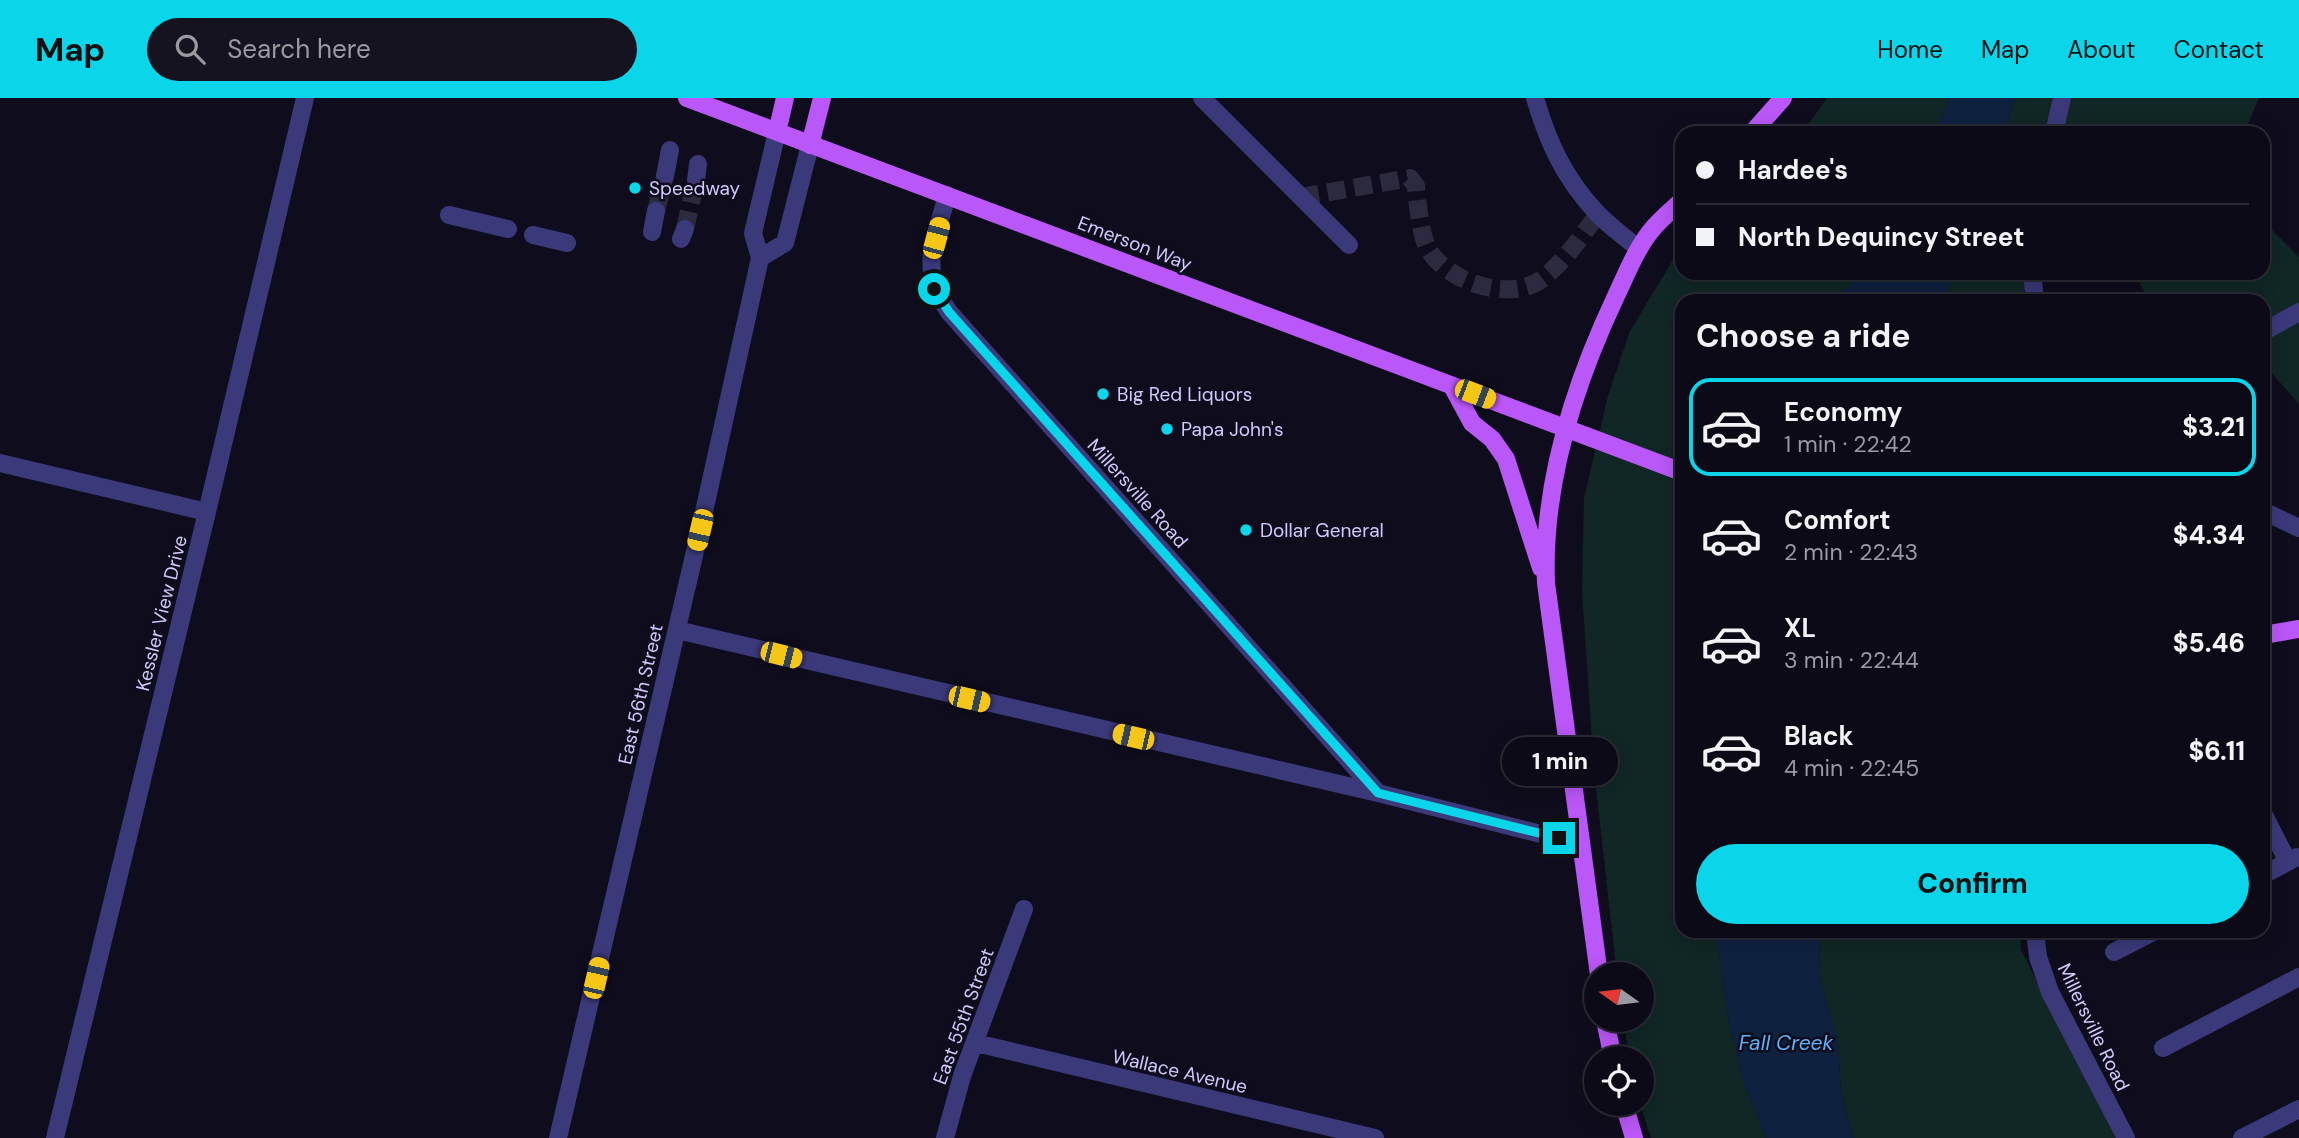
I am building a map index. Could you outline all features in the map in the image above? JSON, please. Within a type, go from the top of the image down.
[{"type":"main road","name":"Emerson Way","points":[[687,98],[1675,469]]},
{"type":"main road","name":"East 56th Street","points":[[777,132],[785,98]]},
{"type":"main road","points":[[810,145],[822,98]]},
{"type":"main road","points":[[1758,126],[1783,98]]},
{"type":"main road","points":[[1597,962],[1546,581],[1545,544],[1549,502],[1577,389],[1597,340],[1639,249],[1654,227],[1675,207]]},
{"type":"main road","points":[[1452,386],[1472,424],[1492,439],[1506,459],[1546,581]]},
{"type":"main road","points":[[2270,634],[2299,629]]},
{"type":"main road","points":[[1628,1116],[1634,1138]]},
{"type":"street","name":"Kessler View Drive","points":[[55,1138],[305,98]]},
{"type":"street","points":[[1202,98],[1349,245]]},
{"type":"street","points":[[1535,98],[1560,167],[1598,214],[1639,249]]},
{"type":"street","points":[[2056,126],[2062,98]]},
{"type":"street","name":"East 56th Street","points":[[558,1138],[677,630],[760,258],[753,233],[777,132]]},
{"type":"street","points":[[760,258],[785,243],[810,145]]},
{"type":"street","points":[[665,176],[670,150]]},
{"type":"street","name":"Millersville Road","points":[[947,195],[930,269],[934,289],[949,312],[1378,793]]},
{"type":"street","points":[[652,232],[656,211]]},
{"type":"street","points":[[449,215],[508,229]]},
{"type":"street","points":[[533,235],[568,243]]},
{"type":"street","points":[[2270,328],[2299,312]]},
{"type":"street","points":[[0,463],[207,512]]},
{"type":"street","points":[[2270,514],[2299,528]]},
{"type":"street","points":[[677,630],[1378,793],[1581,844]]},
{"type":"street","points":[[2270,823],[2294,859],[2270,871]]},
{"type":"street","name":"East 55th Street","points":[[945,1138],[956,1094],[1024,909]]},
{"type":"street","name":"Millersville Road","points":[[2036,938],[2038,957],[2050,992],[2126,1138]]},
{"type":"street","points":[[2115,952],[2142,938]]},
{"type":"street","points":[[2162,1048],[2299,977]]},
{"type":"street","name":"Wallace Avenue","points":[[976,1043],[1374,1138]]},
{"type":"street","points":[[2242,1138],[2299,1109]]},
{"type":"green space","points":[[1827,98],[1949,98],[1938,126],[1807,126]]},
{"type":"green space","points":[[2015,98],[2259,98],[2247,126],[2006,126]]},
{"type":"green space","points":[[2270,228],[2299,257],[2299,404],[2270,371],[2270,294],[2146,294],[2138,280],[2270,280]]},
{"type":"green space","points":[[1675,257],[1675,280],[1855,280],[1840,294],[1675,294],[1675,938],[1716,938],[1729,1022],[1743,1081],[1766,1138],[1651,1138],[1644,1116],[1654,1116],[1654,1046],[1628,1046],[1625,1032],[1654,1032],[1654,962],[1616,962],[1594,770],[1582,592],[1584,498],[1608,396],[1630,331]]},
{"type":"green space","points":[[1955,280],[2035,280],[2021,294],[1944,294]]},
{"type":"green space","points":[[1820,938],[2020,938],[2021,950],[2116,1138],[1853,1138],[1841,1092],[1838,1042],[1819,976]]},
{"type":"water","points":[[1949,98],[2015,98],[2006,126],[1938,126]]},
{"type":"water","points":[[1855,280],[1955,280],[1944,294],[1840,294]]},
{"type":"water","name":"Fall Creek","points":[[1716,938],[1820,938],[1819,976],[1838,1042],[1841,1092],[1853,1138],[1766,1138],[1743,1081],[1729,1022]]},
{"type":"tunnel","points":[[656,211],[665,176]]},
{"type":"tunnel","points":[[1301,197],[1410,178],[1416,186],[1426,243],[1437,261],[1464,279],[1497,289],[1529,286],[1542,279],[1565,257],[1598,214]]},
{"type":"tunnel","points":[[685,229],[696,180]]},
{"type":"place","name":"Speedway","points":[[635,188]]},
{"type":"place","name":"Big Red Liquors","points":[[1103,394]]},
{"type":"place","name":"Papa John's","points":[[1167,429]]},
{"type":"place","name":"Dollar General","points":[[1246,530]]},
{"type":"route","points":[[934,289],[949,312],[1378,793],[1559,838]]}]
